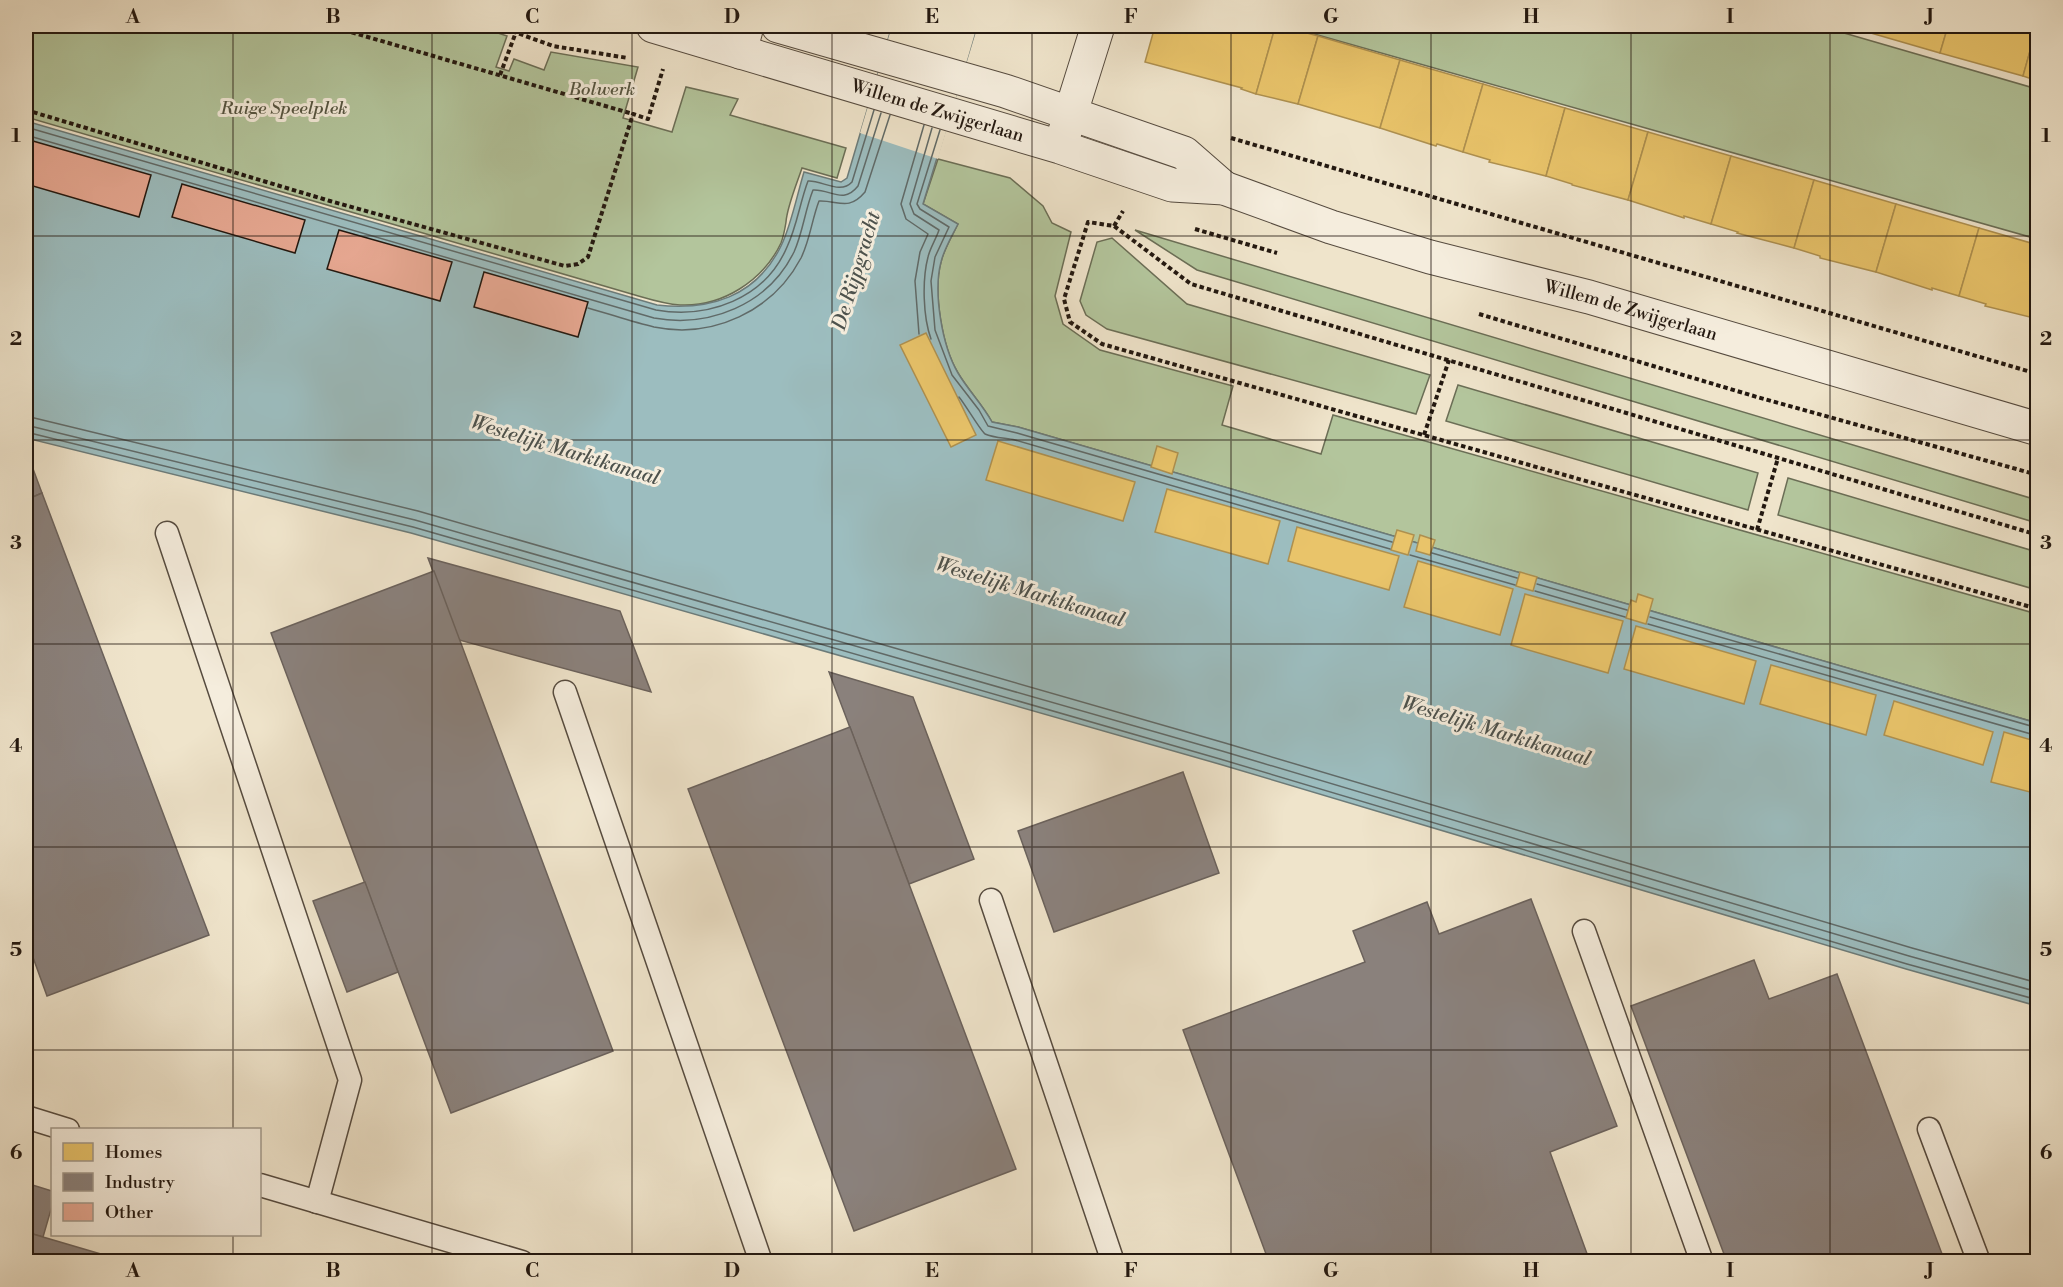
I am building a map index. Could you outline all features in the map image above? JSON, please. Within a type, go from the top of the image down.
[{"type":"street","name":"Willem de Zwijgerlaan","points":[[778,26],[961,78],[1071,113],[1184,153],[1224,188]]},
{"type":"street","points":[[1060,147],[1098,26]]},
{"type":"street","name":"Willem de Zwijgerlaan","points":[[663,29],[744,39],[873,91],[1060,147],[1172,185],[1224,188],[1331,228],[1430,257],[1589,297],[2037,429]]},
{"type":"lane","points":[[167,533],[350,1080],[317,1202]]},
{"type":"lane","points":[[565,692],[761,1262]]},
{"type":"lane","points":[[991,900],[1113,1262]]},
{"type":"lane","points":[[1584,931],[1702,1262]]},
{"type":"lane","points":[[26,1117],[62,1128]]},
{"type":"lane","points":[[1929,1129],[1979,1262]]},
{"type":"lane","points":[[261,1185],[522,1262]]},
{"type":"path","points":[[330,26],[648,118],[663,29]]},
{"type":"path","points":[[498,26],[553,46],[631,59]]},
{"type":"path","points":[[500,75],[516,32]]},
{"type":"path","points":[[26,110],[330,201],[565,266],[578,264],[588,257],[633,114]]},
{"type":"path","points":[[1224,136],[2037,374]]},
{"type":"path","points":[[1114,226],[1128,205]]},
{"type":"path","points":[[2037,534],[1191,284],[1114,226],[1088,222],[1064,299],[1070,322],[1102,344],[2037,609]]},
{"type":"path","points":[[1424,435],[1449,360]]},
{"type":"path","points":[[1757,530],[1778,458]]},
{"type":"green space","name":"Ruige Speelplek","points":[[26,26],[477,26],[507,36],[496,67],[509,71],[514,59],[544,70],[551,52],[638,67],[623,118],[672,132],[686,87],[738,99],[730,115],[846,148],[837,178],[802,168],[790,202],[781,243],[764,269],[752,280],[740,289],[711,302],[668,304],[26,117]]},
{"type":"green space","points":[[1286,26],[1820,26],[2037,89],[2037,239]]},
{"type":"green space","points":[[938,159],[1010,178],[1043,206],[1052,223],[1071,232],[1055,296],[1063,324],[1100,350],[1233,386],[1222,425],[1321,454],[1333,415],[2037,614],[2037,723],[1018,427],[992,422],[958,373],[943,334],[940,319],[939,274],[944,252],[958,224],[923,204]]},
{"type":"green space","points":[[1135,230],[2037,500],[2037,523],[1197,270]]},
{"type":"green space","points":[[1112,238],[1187,304],[1430,375],[1416,414],[1107,329],[1086,315],[1080,301],[1097,242]]},
{"type":"green space","points":[[1458,385],[1758,473],[1748,510],[1446,421]]},
{"type":"green space","points":[[1788,478],[2037,552],[2037,590],[1778,515]]},
{"type":"water","points":[[892,26],[977,26],[923,204],[958,224],[946,247],[939,274],[939,303],[943,334],[952,362],[992,422],[1018,427],[2037,723],[2037,1006],[1219,764],[411,533],[26,438],[26,121],[657,305],[695,305],[729,297],[744,289],[771,263],[788,229],[804,172],[841,182],[847,178]]},
{"type":"pier","points":[[892,26],[977,26],[938,159],[860,133]]},
{"type":"building: Homes","points":[[1155,26],[1257,26],[1274,31],[1256,94],[1242,88],[1145,62]]},
{"type":"building: Homes","points":[[1274,26],[1318,36],[1298,104],[1256,94]]},
{"type":"building: Homes","points":[[1858,26],[1948,26],[1940,53],[1857,29]]},
{"type":"building: Homes","points":[[1948,26],[2037,26],[2023,76],[1940,53]]},
{"type":"building: Homes","points":[[2038,26],[2038,81],[2023,76]]},
{"type":"building: Homes","points":[[1318,36],[1400,60],[1380,128],[1298,104]]},
{"type":"building: Homes","points":[[1400,60],[1483,84],[1463,152],[1380,128]]},
{"type":"building: Homes","points":[[1483,84],[1565,108],[1546,176],[1489,162],[1490,160],[1463,152]]},
{"type":"building: Homes","points":[[1565,108],[1648,132],[1628,200],[1546,176]]},
{"type":"building: Homes","points":[[1648,132],[1731,156],[1711,224],[1628,200]]},
{"type":"building: Homes","points":[[1731,156],[1814,180],[1794,248],[1711,224]]},
{"type":"building: Homes","points":[[1814,180],[1896,204],[1876,272],[1820,258],[1820,256],[1794,248]]},
{"type":"building: Homes","points":[[1896,204],[1979,228],[1959,296],[1876,272]]},
{"type":"building: Homes","points":[[1979,228],[2038,245],[2038,319],[1985,306],[1986,304],[1959,296]]},
{"type":"building: Homes","points":[[926,333],[976,435],[951,447],[900,345]]},
{"type":"building: Homes","points":[[998,441],[1135,482],[1123,521],[986,480]]},
{"type":"building: Homes","points":[[1157,446],[1178,453],[1172,474],[1151,467]]},
{"type":"building: Homes","points":[[1167,489],[1280,521],[1268,564],[1155,532]]},
{"type":"building: Homes","points":[[1297,527],[1399,556],[1389,590],[1288,561]]},
{"type":"building: Homes","points":[[1397,530],[1414,535],[1408,555],[1391,550]]},
{"type":"building: Homes","points":[[1420,535],[1435,540],[1430,555],[1416,551]]},
{"type":"building: Homes","points":[[1418,561],[1513,589],[1500,635],[1404,607]]},
{"type":"building: Homes","points":[[1520,572],[1537,577],[1533,591],[1516,586]]},
{"type":"building: Homes","points":[[1525,594],[1623,621],[1608,673],[1511,645]]},
{"type":"building: Homes","points":[[1638,594],[1653,599],[1646,624],[1626,618],[1631,600],[1636,602]]},
{"type":"building: Homes","points":[[1636,626],[1756,661],[1744,704],[1624,669]]},
{"type":"building: Homes","points":[[1771,665],[1876,695],[1866,735],[1760,704]]},
{"type":"building: Homes","points":[[1894,701],[1993,732],[1983,765],[1884,735]]},
{"type":"building: Homes","points":[[2004,732],[2038,742],[2038,794],[1991,782]]},
{"type":"building: Industry","points":[[26,450],[42,493],[26,500]]},
{"type":"building: Industry","points":[[42,493],[209,935],[47,996],[26,938],[26,500]]},
{"type":"building: Industry","points":[[428,558],[620,611],[651,692],[459,640]]},
{"type":"building: Industry","points":[[434,571],[613,1051],[451,1113],[271,633]]},
{"type":"building: Industry","points":[[829,672],[913,697],[974,859],[909,884]]},
{"type":"building: Industry","points":[[850,727],[1016,1169],[854,1231],[688,789]]},
{"type":"building: Industry","points":[[1183,772],[1219,873],[1054,932],[1018,831]]},
{"type":"building: Industry","points":[[365,882],[398,972],[347,992],[313,901]]},
{"type":"building: Industry","points":[[1531,899],[1617,1126],[1550,1152],[1590,1262],[1269,1262],[1183,1030],[1365,962],[1353,931],[1427,902],[1439,934]]},
{"type":"building: Industry","points":[[1754,960],[1769,999],[1837,974],[1945,1262],[1727,1262],[1631,1006]]},
{"type":"building: Industry","points":[[26,1183],[51,1191],[51,1209],[43,1237],[26,1232]]},
{"type":"building: Industry","points":[[26,1232],[128,1262],[26,1262]]},
{"type":"building: Other","points":[[26,139],[151,175],[139,217],[26,184]]},
{"type":"building: Other","points":[[182,184],[305,220],[295,253],[172,217]]},
{"type":"building: Other","points":[[339,230],[452,262],[440,301],[327,269]]},
{"type":"building: Other","points":[[484,272],[588,302],[578,337],[474,307]]},
{"type":"park label","name":"Bolwerk","points":[[602,89]]},
{"type":"water label","name":"De Rijpgracht","points":[[857,271]]},
{"type":"water label","name":"Westelijk Marktkanaal","points":[[565,451]]},
{"type":"water label","name":"Westelijk Marktkanaal","points":[[1030,593]]},
{"type":"water label","name":"Westelijk Marktkanaal","points":[[1496,732]]}]
